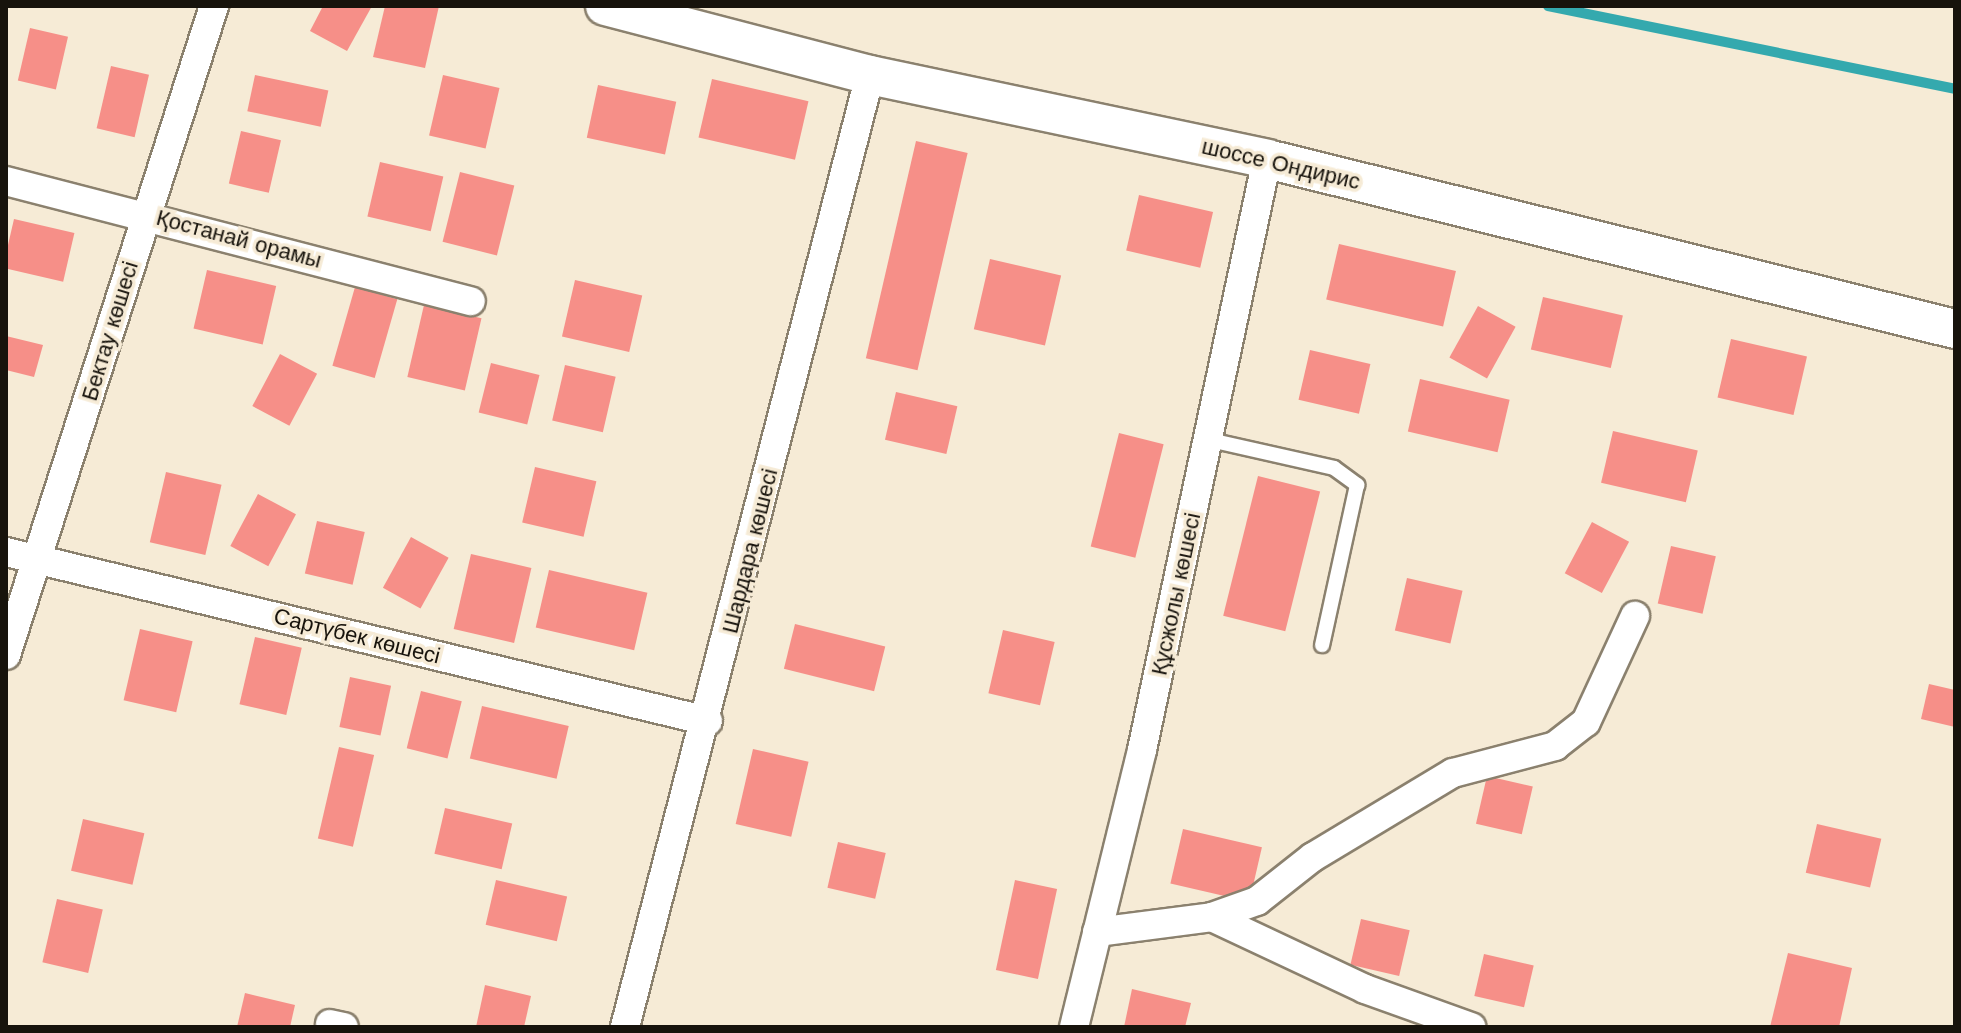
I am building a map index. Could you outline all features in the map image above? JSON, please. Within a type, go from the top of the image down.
[{"type":"main road","name":"шоссе Ондирис","points":[[605,6],[870,75],[1267,159],[1955,329]]},
{"type":"street","name":"Бектау көшесі","points":[[6,655],[214,6]]},
{"type":"street","name":"Шардара көшесі","points":[[625,1027],[708,721],[870,75]]},
{"type":"street","name":"Құсжолы көшесі","points":[[1074,1027],[1210,440],[1267,159]]},
{"type":"street","name":"Қостанай орамы","points":[[6,181],[471,301]]},
{"type":"street","name":"Сартүбек көшесі","points":[[6,552],[708,721]]},
{"type":"street","points":[[1097,932],[1212,917],[1257,901],[1313,857],[1453,773],[1555,746],[1586,722],[1635,616]]},
{"type":"street","points":[[1212,917],[1365,989],[1471,1027]]},
{"type":"lane","points":[[1210,440],[1334,468],[1357,485],[1322,645]]},
{"type":"building","points":[[323,6],[372,6],[347,51],[310,31]]},
{"type":"building","points":[[385,6],[439,6],[425,68],[373,57]]},
{"type":"building","points":[[30,28],[68,37],[56,89],[18,81]]},
{"type":"building","points":[[111,66],[149,75],[135,137],[97,128]]},
{"type":"building","points":[[255,75],[328,91],[321,127],[247,111]]},
{"type":"building","points":[[443,75],[500,88],[486,148],[429,135]]},
{"type":"building","points":[[712,79],[808,101],[795,160],[699,137]]},
{"type":"building","points":[[598,85],[676,102],[665,154],[587,138]]},
{"type":"building","points":[[241,131],[281,140],[269,193],[229,184]]},
{"type":"building","points":[[916,141],[968,153],[917,370],[866,358]]},
{"type":"building","points":[[380,162],[443,177],[431,231],[367,217]]},
{"type":"building","points":[[460,172],[514,186],[497,255],[443,242]]},
{"type":"building","points":[[1139,195],[1213,212],[1200,268],[1126,251]]},
{"type":"building","points":[[14,219],[74,233],[63,282],[6,268]]},
{"type":"building","points":[[1339,244],[1456,271],[1443,327],[1326,300]]},
{"type":"building","points":[[990,259],[1061,275],[1045,346],[974,329]]},
{"type":"building","points":[[207,270],[276,286],[263,344],[194,328]]},
{"type":"building","points":[[575,280],[642,296],[629,352],[562,337]]},
{"type":"building","points":[[355,287],[397,299],[375,378],[332,366]]},
{"type":"building","points":[[1543,297],[1623,315],[1611,368],[1531,350]]},
{"type":"building","points":[[424,305],[481,318],[465,390],[407,377]]},
{"type":"building","points":[[1478,306],[1516,327],[1487,378],[1449,358]]},
{"type":"building","points":[[6,336],[43,345],[34,377],[6,370]]},
{"type":"building","points":[[1731,339],[1807,357],[1794,415],[1718,397]]},
{"type":"building","points":[[1310,350],[1370,364],[1359,414],[1299,400]]},
{"type":"building","points":[[280,354],[317,374],[289,426],[252,406]]},
{"type":"building","points":[[491,363],[540,375],[527,425],[479,412]]},
{"type":"building","points":[[565,365],[616,377],[603,432],[552,421]]},
{"type":"building","points":[[1420,379],[1510,400],[1497,452],[1408,432]]},
{"type":"building","points":[[896,392],[957,406],[946,454],[885,440]]},
{"type":"building","points":[[1613,431],[1698,451],[1686,502],[1601,483]]},
{"type":"building","points":[[1119,433],[1164,444],[1135,558],[1091,547]]},
{"type":"building","points":[[535,467],[596,481],[584,537],[522,523]]},
{"type":"building","points":[[166,472],[222,485],[205,555],[150,542]]},
{"type":"building","points":[[1258,476],[1320,491],[1285,631],[1223,616]]},
{"type":"building","points":[[258,494],[296,514],[268,566],[230,546]]},
{"type":"building","points":[[317,521],[365,532],[353,585],[305,574]]},
{"type":"building","points":[[1592,522],[1629,542],[1602,593],[1565,573]]},
{"type":"building","points":[[411,537],[449,558],[420,609],[383,588]]},
{"type":"building","points":[[1671,546],[1716,556],[1703,614],[1658,603]]},
{"type":"building","points":[[471,554],[531,568],[514,643],[454,629]]},
{"type":"building","points":[[549,570],[647,593],[634,650],[536,627]]},
{"type":"building","points":[[1407,578],[1463,591],[1450,643],[1395,631]]},
{"type":"building","points":[[795,624],[885,646],[874,691],[784,669]]},
{"type":"building","points":[[140,629],[193,641],[176,712],[124,700]]},
{"type":"building","points":[[1003,630],[1055,642],[1040,705],[988,693]]},
{"type":"building","points":[[255,637],[302,648],[286,715],[239,704]]},
{"type":"building","points":[[350,677],[391,686],[380,736],[339,727]]},
{"type":"building","points":[[1929,684],[1955,690],[1955,727],[1921,719]]},
{"type":"building","points":[[421,691],[462,701],[447,758],[407,748]]},
{"type":"building","points":[[482,706],[569,726],[557,779],[470,759]]},
{"type":"building","points":[[339,747],[374,755],[353,847],[318,839]]},
{"type":"building","points":[[753,749],[809,762],[791,837],[736,824]]},
{"type":"building","points":[[1487,776],[1533,787],[1522,834],[1476,824]]},
{"type":"building","points":[[445,808],[512,824],[502,869],[434,854]]},
{"type":"building","points":[[83,819],[144,833],[132,885],[71,871]]},
{"type":"building","points":[[1817,824],[1881,839],[1870,888],[1806,873]]},
{"type":"building","points":[[1183,829],[1262,847],[1249,902],[1170,884]]},
{"type":"building","points":[[838,842],[886,853],[875,899],[827,888]]},
{"type":"building","points":[[496,880],[567,896],[557,941],[486,925]]},
{"type":"building","points":[[1015,880],[1057,889],[1038,979],[996,970]]},
{"type":"building","points":[[57,899],[103,910],[88,973],[42,962]]},
{"type":"building","points":[[1361,919],[1410,930],[1399,976],[1350,965]]},
{"type":"building","points":[[1788,953],[1852,968],[1839,1027],[1770,1027]]},
{"type":"building","points":[[1484,954],[1534,965],[1524,1007],[1474,996]]},
{"type":"building","points":[[485,985],[531,996],[524,1027],[476,1027]]},
{"type":"building","points":[[1132,989],[1191,1003],[1185,1027],[1124,1027]]},
{"type":"building","points":[[245,993],[295,1005],[290,1027],[237,1027]]},
{"type":"waterway","points":[[1548,6],[1955,89]]}]
